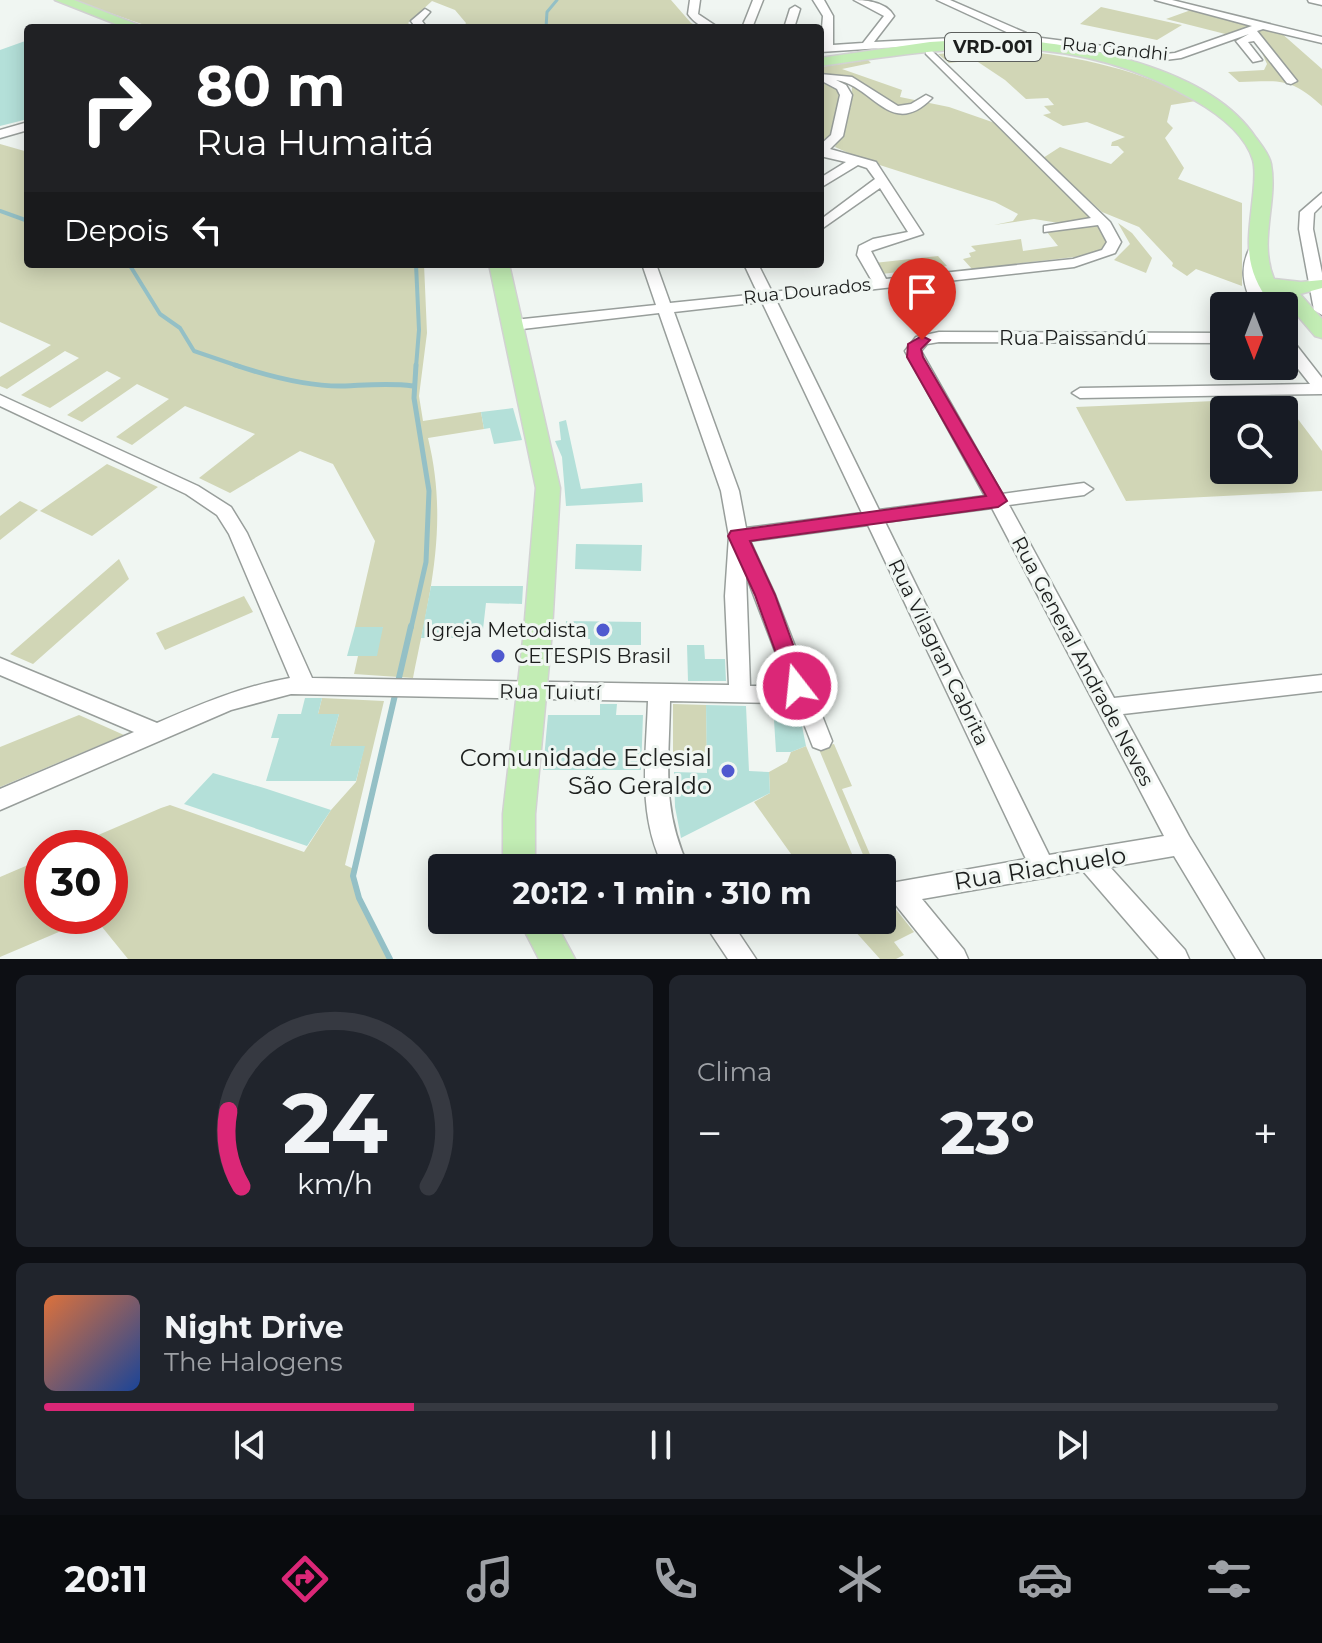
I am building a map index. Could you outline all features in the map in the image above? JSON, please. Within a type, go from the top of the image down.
[{"type":"main road","points":[[55,2],[103,24]]},
{"type":"main road","points":[[55,2],[126,24]]},
{"type":"main road","points":[[824,56],[969,43],[1030,42],[1108,61],[1201,97],[1224,112],[1244,132],[1260,155],[1263,176],[1256,249],[1266,259],[1279,292]]},
{"type":"main road","name":"VRD-001","points":[[824,56],[990,47],[1031,49],[1163,80]]},
{"type":"main road","points":[[500,268],[548,488],[519,814],[519,854]]},
{"type":"main road","points":[[1295,292],[1316,284]]},
{"type":"main road","points":[[1298,313],[1322,332]]},
{"type":"main road","points":[[1298,320],[1322,351]]},
{"type":"main road","points":[[544,934],[558,959]]},
{"type":"street","points":[[695,0],[693,14],[708,24]]},
{"type":"street","points":[[749,24],[758,0]]},
{"type":"street","points":[[818,0],[826,7],[828,16],[824,43]]},
{"type":"street","points":[[859,0],[887,12],[889,16],[866,46]]},
{"type":"street","points":[[942,0],[1030,42]]},
{"type":"street","points":[[1160,0],[1239,19]]},
{"type":"street","points":[[1205,0],[1223,16]]},
{"type":"street","points":[[1313,0],[1322,2]]},
{"type":"street","points":[[1220,1],[1256,31],[1291,81]]},
{"type":"street","points":[[790,24],[795,9]]},
{"type":"street","points":[[419,24],[416,21],[425,12]]},
{"type":"street","points":[[1257,60],[1241,43],[1256,31],[1322,40]]},
{"type":"street","name":"Rua Gandhi","points":[[824,56],[866,46],[947,39],[1030,42],[1165,57],[1256,31]]},
{"type":"street","points":[[930,52],[1100,221]]},
{"type":"street","points":[[824,77],[838,76],[852,81],[884,105],[896,110],[912,108],[926,98]]},
{"type":"street","points":[[824,79],[838,84],[846,93],[837,136],[824,148]]},
{"type":"street","points":[[0,134],[24,127]]},
{"type":"street","points":[[824,152],[872,165],[916,234],[878,242],[864,249],[864,255],[881,283]]},
{"type":"street","points":[[824,181],[856,161]]},
{"type":"street","points":[[824,223],[881,181]]},
{"type":"street","points":[[1321,308],[1306,229],[1307,212],[1322,197]]},
{"type":"street","points":[[1049,229],[1100,221]]},
{"type":"street","name":"Rua Dourados","points":[[514,325],[1095,259],[1108,253],[1114,242],[1100,221]]},
{"type":"street","points":[[1255,292],[1248,266],[1256,249]]},
{"type":"street","points":[[651,268],[727,479],[738,536],[765,595],[796,677],[789,692],[813,719],[821,741]]},
{"type":"street","name":"Rua Vilagran Cabrita","points":[[753,268],[1043,868]]},
{"type":"street","name":"Rua Paissandú","points":[[912,342],[939,337],[1210,338]]},
{"type":"street","name":"Rua General Andrade Neves","points":[[912,342],[918,362],[1110,707],[1180,844],[1251,959]]},
{"type":"street","points":[[1298,358],[1322,389]]},
{"type":"street","points":[[1080,393],[1322,389]]},
{"type":"street","points":[[0,400],[192,490],[224,511],[238,533],[304,685]]},
{"type":"street","points":[[738,536],[1084,489]]},
{"type":"street","points":[[738,536],[735,596],[740,694]]},
{"type":"street","points":[[735,596],[747,590],[765,595]]},
{"type":"street","points":[[0,666],[158,733]]},
{"type":"street","points":[[1110,707],[1322,683]]},
{"type":"street","name":"Rua Tuiutí","points":[[0,800],[241,698],[304,685],[396,690],[659,694],[789,692]]},
{"type":"street","points":[[659,694],[659,812],[663,838],[670,854]]},
{"type":"street","name":"Rua Riachuelo","points":[[955,959],[900,891],[1180,844]]},
{"type":"street","points":[[1089,861],[1176,959]]},
{"type":"street","points":[[725,934],[743,959]]},
{"type":"green space","points":[[73,0],[671,0],[693,24],[465,24],[455,10],[432,1],[409,24],[142,24]]},
{"type":"green space","points":[[1101,7],[1182,25],[1157,40],[1080,24]]},
{"type":"green space","points":[[1191,10],[1280,32],[1322,69],[1322,106],[1292,85],[1265,81],[1239,82],[1228,72],[1264,70],[1267,64],[1257,42],[1166,19]]},
{"type":"green space","points":[[1001,49],[1102,64],[1174,89],[1196,101],[1171,105],[1167,122],[1173,128],[1165,138],[1184,168],[1178,179],[1242,203],[1242,286],[1196,269],[1187,276],[1172,266],[1173,263],[1139,227],[1102,212],[1043,158],[1060,147],[1111,164],[1124,152],[1118,146],[1111,146],[1112,142],[1125,137],[1087,122],[1063,126],[1043,115],[1051,113],[1044,106],[1054,105],[1048,98],[1026,99],[975,60],[949,63],[938,54]]},
{"type":"green space","points":[[868,60],[871,63],[842,69],[902,90],[900,97],[949,107],[995,123],[1094,219],[1065,224],[1034,219],[994,225],[1013,221],[1018,214],[995,202],[864,160],[835,147],[851,106],[852,87],[839,79],[824,76],[824,66]]},
{"type":"green space","points":[[824,81],[834,85],[842,93],[829,144],[824,143]]},
{"type":"green space","points":[[0,144],[24,151],[24,268],[424,268],[427,333],[419,396],[423,421],[481,412],[484,429],[428,438],[437,500],[437,529],[431,587],[413,678],[354,674],[358,656],[383,627],[355,627],[375,541],[333,464],[300,451],[230,493],[199,478],[255,434],[185,406],[132,445],[116,437],[169,399],[137,384],[82,422],[67,415],[121,378],[107,371],[50,408],[21,395],[79,358],[65,351],[7,389],[0,386],[0,377],[51,345],[0,322]]},
{"type":"green space","points":[[1118,223],[1132,233],[1152,258],[1146,273],[1114,260],[1130,244]]},
{"type":"green space","points":[[1098,226],[1108,243],[1092,255],[972,269],[963,259],[971,257],[969,253],[976,251],[971,246],[1021,239],[1023,251],[1058,246],[1047,232]]},
{"type":"green space","points":[[938,256],[947,266],[882,274],[874,263]]},
{"type":"green space","points":[[1210,401],[1210,484],[1298,484],[1298,419],[1322,451],[1322,491],[1126,501],[1076,407]]},
{"type":"green space","points":[[107,464],[158,487],[92,536],[40,511]]},
{"type":"green space","points":[[20,501],[38,510],[0,540],[0,516]]},
{"type":"green space","points":[[119,559],[129,579],[33,664],[10,654]]},
{"type":"green space","points":[[244,596],[253,612],[165,650],[156,633]]},
{"type":"green space","points":[[322,698],[384,701],[345,865],[354,869],[359,898],[390,959],[128,959],[108,934],[128,934],[128,830],[110,830],[170,805],[304,852],[331,810],[356,782],[364,747],[330,746],[339,714],[318,714]]},
{"type":"green space","points":[[673,704],[706,705],[707,756],[673,752]]},
{"type":"green space","points":[[79,715],[124,735],[0,787],[0,747]]},
{"type":"green space","points":[[834,744],[852,786],[842,789],[870,854],[863,854],[818,747]]},
{"type":"green space","points":[[806,746],[852,854],[791,854],[754,802],[770,793],[769,772],[787,762],[791,752]]},
{"type":"green space","points":[[24,867],[24,934],[54,934],[0,957],[0,877]]},
{"type":"green space","points":[[896,910],[914,932],[894,942],[904,955],[896,959],[880,959],[858,934],[896,934]]},
{"type":"building","points":[[24,41],[24,120],[0,126],[0,50]]},
{"type":"building","points":[[513,408],[522,440],[494,444],[490,428],[484,429],[481,412]]},
{"type":"building","points":[[566,420],[581,489],[642,483],[643,502],[566,506],[562,457],[555,441],[561,440],[559,422]]},
{"type":"building","points":[[576,544],[642,545],[641,571],[575,569]]},
{"type":"building","points":[[431,586],[523,586],[522,604],[486,603],[482,638],[421,638]]},
{"type":"building","name":"Igreja Metodista","points":[[566,621],[641,622],[641,645],[590,645],[590,639],[565,638]]},
{"type":"building","points":[[355,627],[383,627],[377,656],[347,656]]},
{"type":"building","points":[[687,645],[704,645],[705,659],[725,659],[726,681],[688,681]]},
{"type":"building","points":[[305,698],[322,698],[318,714],[339,714],[330,746],[365,746],[356,781],[266,781],[279,738],[271,738],[278,714],[301,714]]},
{"type":"building","points":[[600,704],[617,704],[616,715],[643,715],[641,770],[543,770],[548,715],[600,715]]},
{"type":"building","name":"Comunidade Eclesial São Geraldo","points":[[706,705],[746,706],[749,771],[769,772],[770,793],[681,838],[675,807],[674,772],[707,773]]},
{"type":"building","points":[[774,720],[793,721],[793,725],[802,726],[806,746],[791,752],[776,752]]},
{"type":"building","points":[[213,773],[331,810],[307,846],[184,804]]},
{"type":"waterway","points":[[546,24],[547,12],[557,0]]},
{"type":"waterway","points":[[0,211],[24,220]]},
{"type":"waterway","points":[[131,268],[160,314],[180,328],[194,351],[236,365]]},
{"type":"waterway","points":[[416,268],[419,330],[416,367]]},
{"type":"waterway","points":[[236,365],[318,385],[413,386]]},
{"type":"waterway","points":[[236,365],[241,367]]},
{"type":"waterway","points":[[411,628],[426,562],[429,491],[414,398],[416,365]]},
{"type":"waterway","points":[[390,959],[359,898],[353,876],[411,626]]},
{"type":"place","name":"Igreja Metodista","points":[[603,630]]},
{"type":"place","name":"CETESPIS Brasil","points":[[498,656]]},
{"type":"place","name":"Comunidade Eclesial São Geraldo","points":[[728,771]]},
{"type":"route","points":[[797,686],[791,661],[738,536],[998,501],[915,357],[913,347],[922,340]]}]
